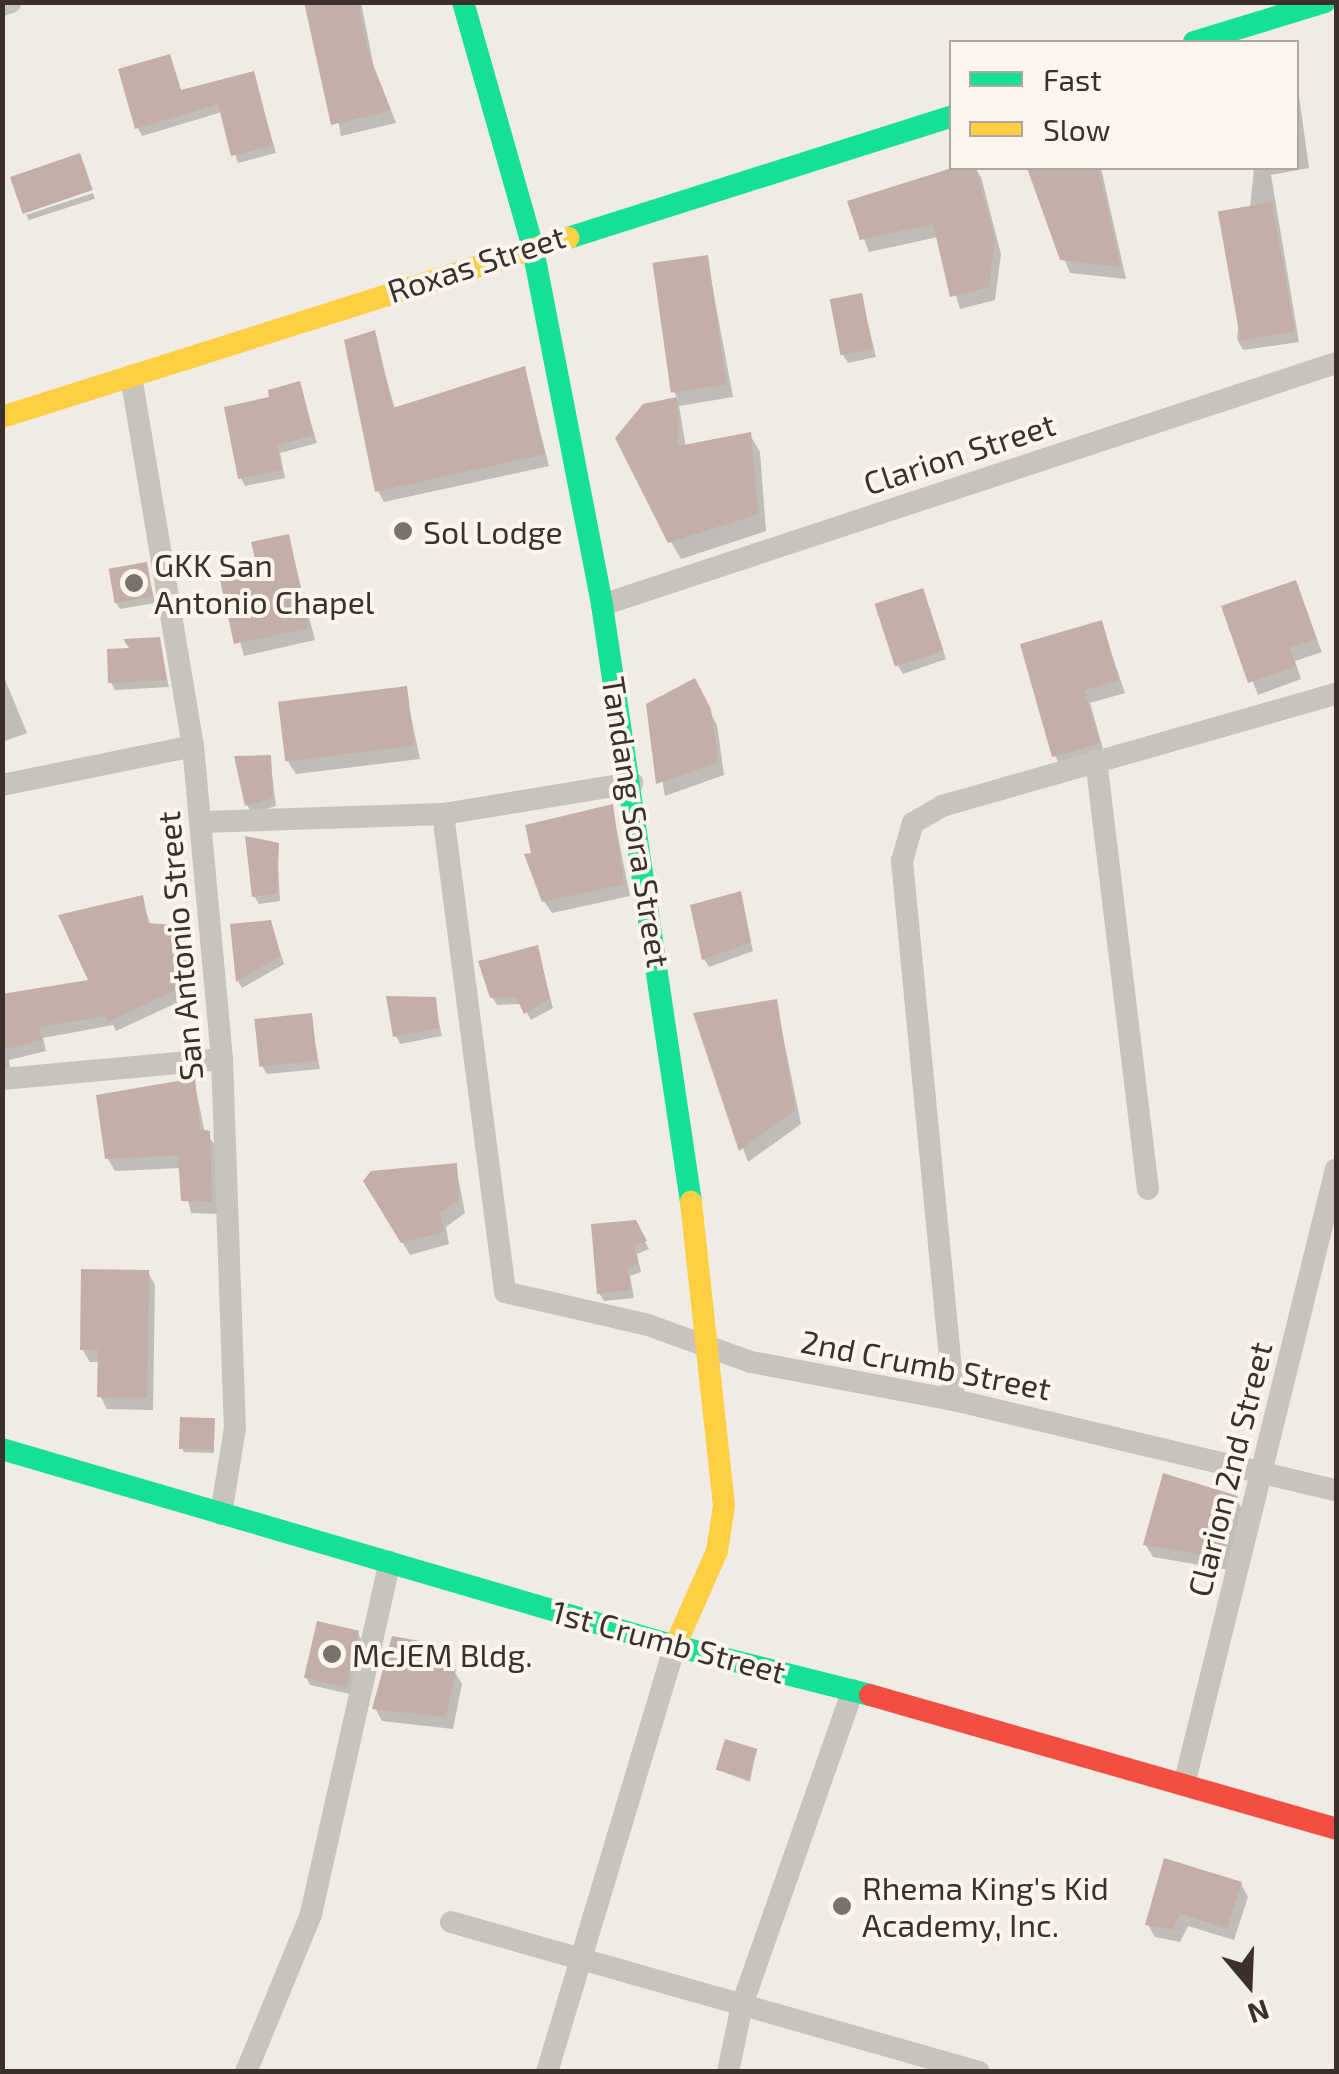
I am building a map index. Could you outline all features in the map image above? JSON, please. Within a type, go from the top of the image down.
[{"type":"street","points":[[2,5],[11,2]]},
{"type":"street","name":"Tandang Sora Street","points":[[463,2],[532,244],[602,606],[632,784],[710,1349],[724,1506],[717,1551],[675,1646]]},
{"type":"street","points":[[1201,40],[1325,2]]},
{"type":"street","name":"Roxas Street","points":[[2,417],[532,244],[949,117]]},
{"type":"street","name":"Clarion Street","points":[[602,606],[1336,362]]},
{"type":"street","name":"San Antonio Street","points":[[131,376],[193,746],[222,1059],[235,1428],[221,1514]]},
{"type":"street","points":[[954,1400],[902,849],[923,815],[1096,760],[1336,694]]},
{"type":"street","points":[[2,785],[193,746]]},
{"type":"street","points":[[1096,760],[1148,1189]]},
{"type":"street","points":[[202,822],[443,814],[632,784]]},
{"type":"street","name":"2nd Crumb Street","points":[[443,814],[505,1292],[648,1326],[710,1349],[1262,1468],[1336,1490]]},
{"type":"street","points":[[2,1079],[222,1059]]},
{"type":"street","name":"Clarion 2nd Street","points":[[1184,1785],[1336,1169]]},
{"type":"street","name":"1st Crumb Street","points":[[2,1449],[675,1646],[853,1690],[1336,1829]]},
{"type":"street","points":[[246,2072],[311,1914],[390,1562]]},
{"type":"street","points":[[547,2072],[675,1646]]},
{"type":"street","points":[[728,2072],[742,2005],[853,1690]]},
{"type":"street","points":[[451,1922],[581,1954],[742,2005],[979,2072]]},
{"type":"building","points":[[304,2],[358,2],[368,52],[391,110],[331,125]]},
{"type":"building","points":[[170,54],[181,90],[254,71],[273,145],[231,156],[218,104],[135,129],[118,69]]},
{"type":"building","points":[[80,153],[93,190],[23,214],[10,177]]},
{"type":"building","points":[[949,169],[977,170],[995,240],[989,287],[950,297],[933,224],[860,240],[847,201]]},
{"type":"building","points":[[1028,170],[1098,170],[1121,267],[1060,260]]},
{"type":"building","points":[[1272,202],[1295,331],[1241,341],[1218,212]]},
{"type":"building","points":[[708,255],[726,385],[671,393],[653,263]]},
{"type":"building","points":[[862,293],[873,349],[840,355],[830,299]]},
{"type":"building","points":[[375,330],[393,408],[525,366],[545,454],[375,492],[344,340]]},
{"type":"building","points":[[300,381],[314,435],[277,445],[282,470],[238,479],[224,407],[269,397],[268,390]]},
{"type":"building","points":[[677,397],[678,446],[751,432],[758,514],[668,543],[615,438],[643,404]]},
{"type":"building","points":[[289,534],[309,628],[234,644],[218,571],[256,563],[251,542]]},
{"type":"building","points":[[147,562],[153,596],[115,603],[109,569]]},
{"type":"building","points":[[1296,580],[1317,639],[1290,648],[1296,666],[1248,683],[1221,606]]},
{"type":"building","points":[[923,588],[943,651],[895,667],[874,604]]},
{"type":"building","points":[[1102,620],[1119,680],[1084,690],[1100,743],[1052,757],[1020,644]]},
{"type":"building","points":[[160,637],[167,680],[108,683],[107,649],[129,648],[123,639]]},
{"type":"building","points":[[695,678],[711,709],[718,762],[656,784],[646,704]]},
{"type":"building","points":[[407,686],[414,746],[285,761],[278,702]]},
{"type":"building","points":[[271,755],[273,798],[245,806],[234,756]]},
{"type":"building","points":[[613,804],[624,884],[542,902],[524,854],[531,853],[525,825]]},
{"type":"building","points":[[245,836],[279,843],[277,894],[252,897]]},
{"type":"building","points":[[741,891],[751,942],[702,960],[690,905]]},
{"type":"building","points":[[143,895],[148,923],[186,926],[193,982],[108,1022],[105,1016],[39,1027],[42,1040],[2,1050],[2,994],[88,980],[58,915]]},
{"type":"building","points":[[271,920],[281,956],[236,982],[230,924]]},
{"type":"building","points":[[538,945],[550,999],[524,1014],[516,997],[490,998],[478,961]]},
{"type":"building","points":[[386,996],[436,997],[439,1028],[393,1037]]},
{"type":"building","points":[[777,999],[795,1110],[739,1151],[693,1013]]},
{"type":"building","points":[[312,1013],[317,1061],[259,1067],[254,1019]]},
{"type":"building","points":[[195,1078],[200,1129],[210,1131],[212,1202],[181,1201],[178,1155],[105,1159],[96,1095]]},
{"type":"building","points":[[457,1163],[459,1200],[440,1213],[444,1232],[401,1243],[363,1181],[371,1171]]},
{"type":"building","points":[[636,1220],[647,1241],[634,1245],[638,1264],[627,1268],[631,1290],[597,1294],[591,1224]]},
{"type":"building","points":[[81,1269],[149,1270],[147,1398],[97,1397],[98,1350],[80,1350]]},
{"type":"building","points":[[180,1417],[215,1418],[214,1450],[179,1449]]},
{"type":"building","points":[[1163,1473],[1238,1496],[1222,1558],[1143,1545]]},
{"type":"building","name":"McJEM Bldg.","points":[[317,1621],[359,1631],[346,1687],[304,1678]]},
{"type":"building","points":[[392,1636],[420,1641],[415,1665],[456,1669],[446,1717],[372,1709]]},
{"type":"building","points":[[725,1739],[758,1749],[748,1780],[716,1770]]},
{"type":"building","points":[[1164,1858],[1242,1882],[1227,1928],[1180,1914],[1173,1930],[1145,1925]]},
{"type":"traffic: fast","points":[[463,2],[532,244],[602,605],[691,1202]]},
{"type":"traffic: fast","points":[[1201,40],[1325,2]]},
{"type":"traffic: fast","points":[[568,238],[949,117]]},
{"type":"traffic: fast","points":[[2,1449],[675,1646],[870,1695]]},
{"type":"traffic: slow","points":[[2,417],[568,238]]},
{"type":"traffic: slow","points":[[675,1646],[717,1551],[724,1506],[691,1202]]},
{"type":"traffic: jam","points":[[870,1695],[1336,1829]]},
{"type":"place","name":"Sol Lodge","points":[[403,531]]},
{"type":"place","name":"GKK San Antonio Chapel","points":[[134,583]]},
{"type":"place","name":"McJEM Bldg.","points":[[332,1654]]},
{"type":"place","name":"Rhema King's Kid Academy, Inc.","points":[[842,1906]]}]
